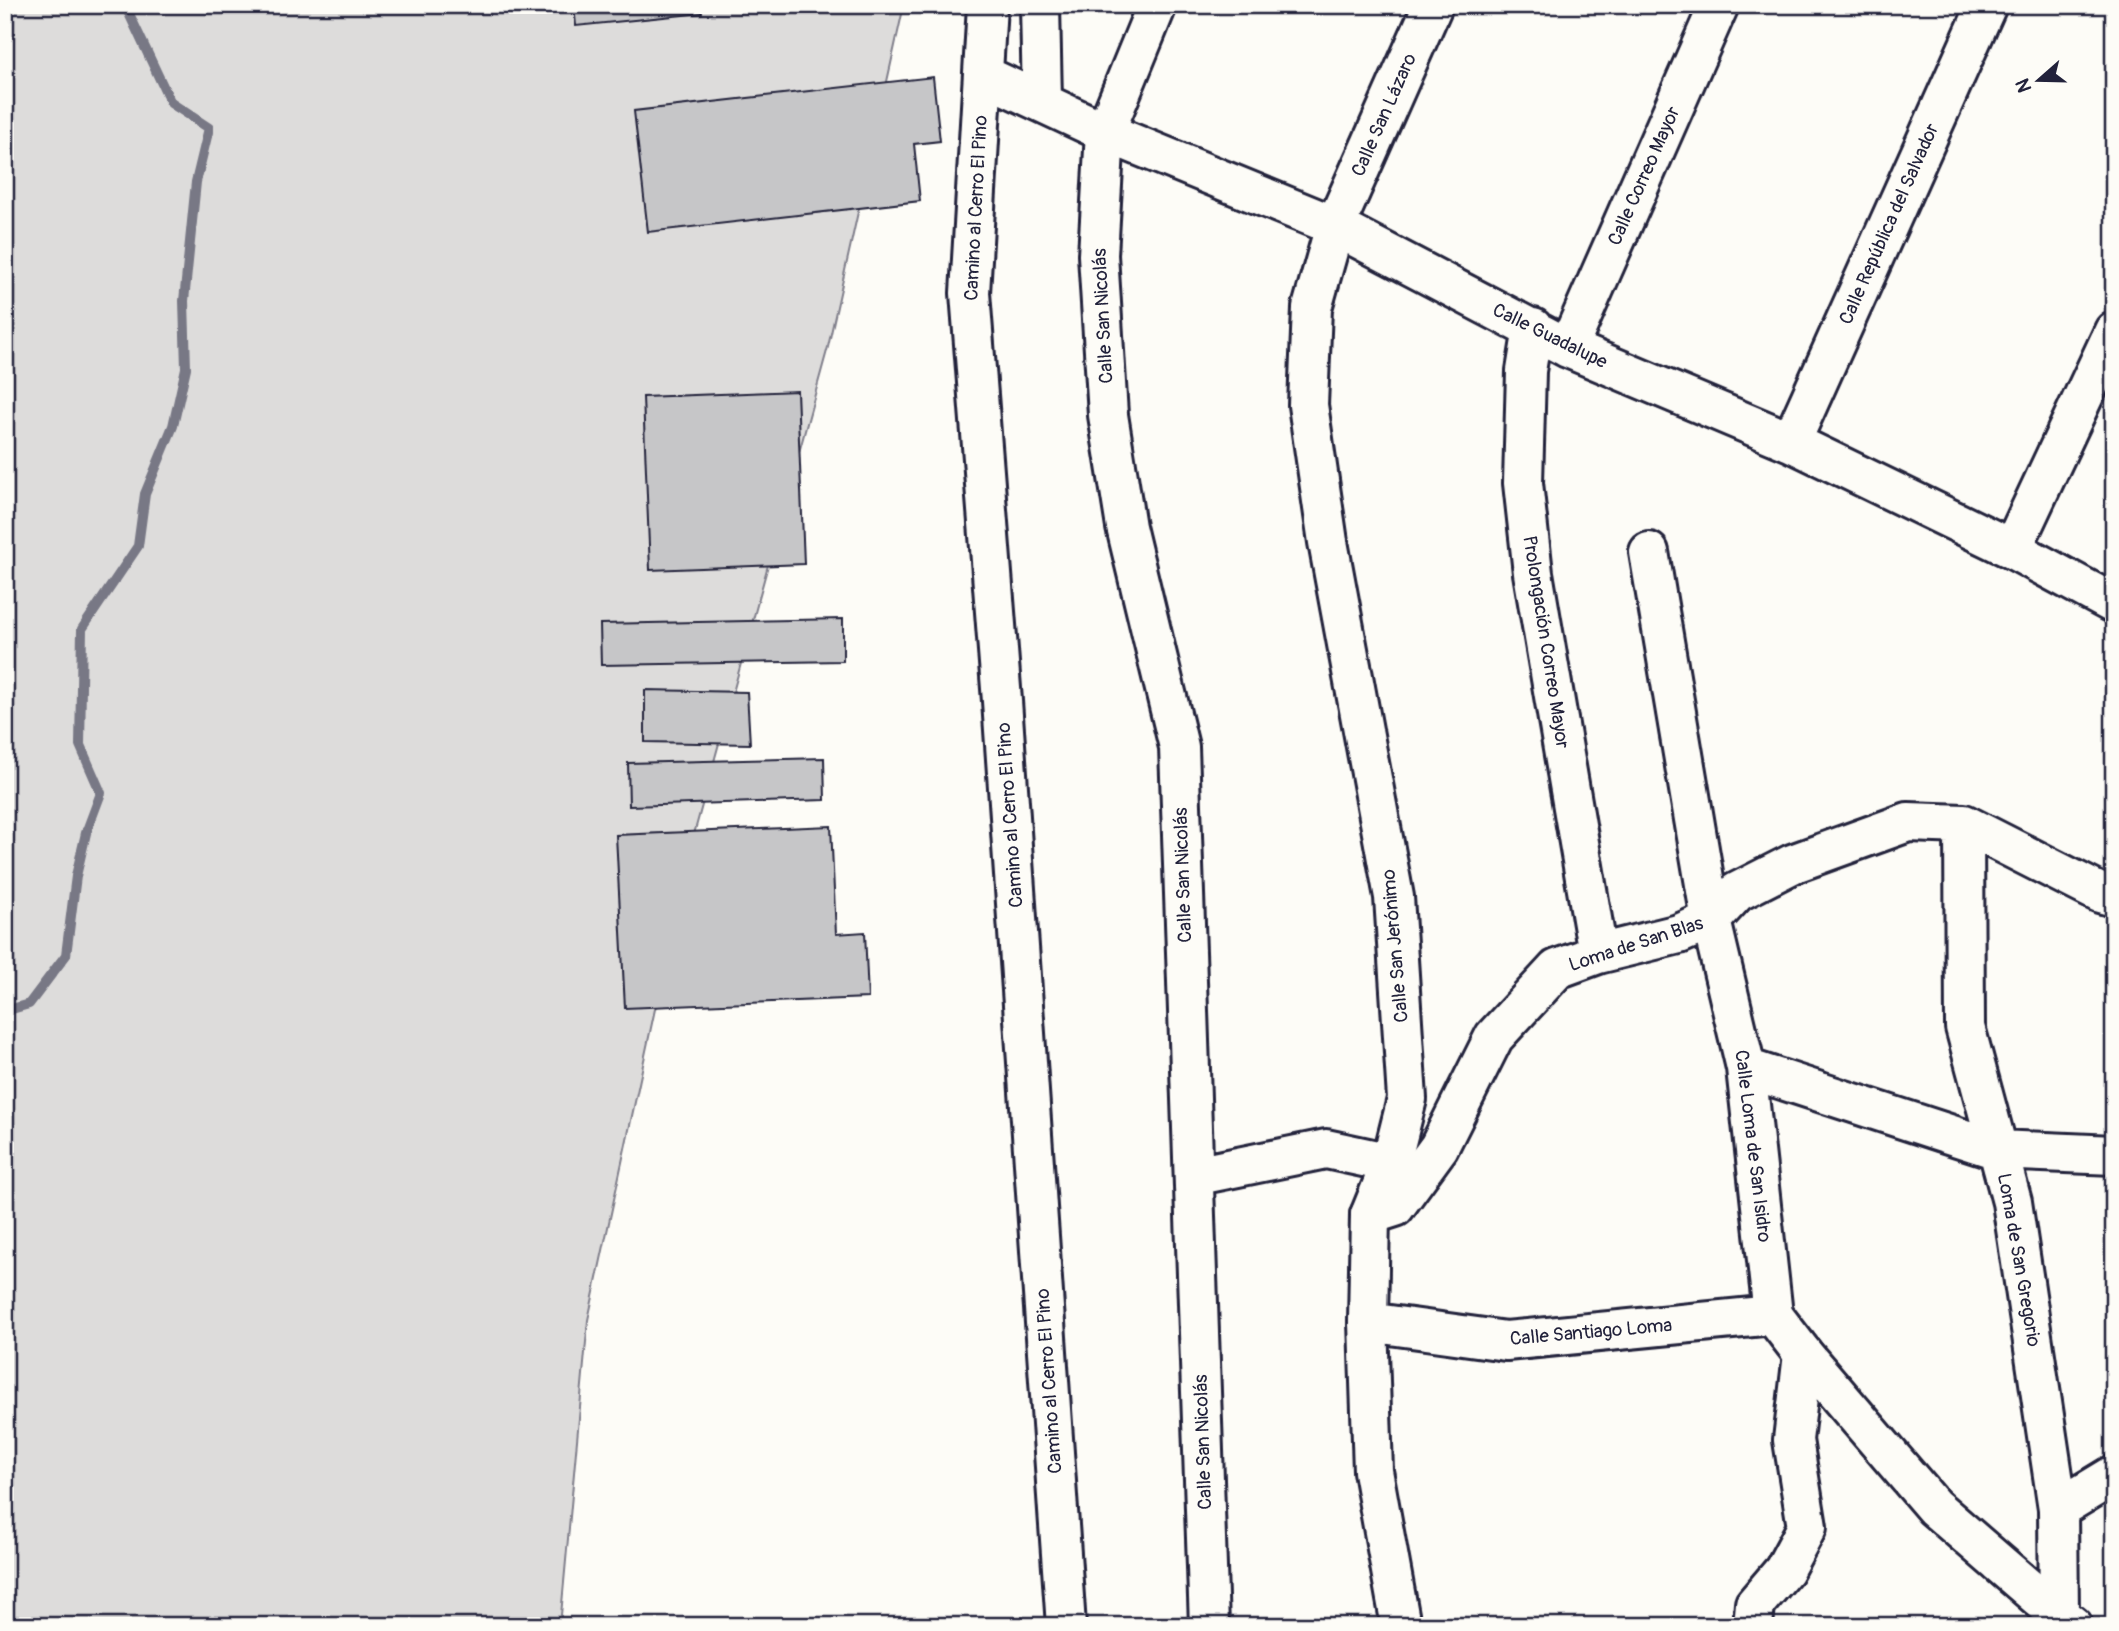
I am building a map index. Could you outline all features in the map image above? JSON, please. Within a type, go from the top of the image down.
[{"type":"street","name":"Camino al Cerro El Pino","points":[[987,5],[970,293],[1003,714],[1066,1626]]},
{"type":"street","points":[[1041,5],[1042,101]]},
{"type":"street","name":"Calle San Nicolás","points":[[1157,5],[1105,132],[1098,255],[1108,415],[1126,527],[1179,747],[1209,1626]]},
{"type":"street","name":"Calle San Lázaro","points":[[1335,226],[1433,5]]},
{"type":"street","name":"Calle Correo Mayor","points":[[1568,348],[1719,5]]},
{"type":"street","name":"Calle República del Salvador","points":[[1791,442],[1987,5]]},
{"type":"street","name":"Calle Guadalupe","points":[[983,75],[1105,132],[1335,226],[1568,348],[1791,442],[2012,549],[2114,604]]},
{"type":"street","name":"Calle San Jerónimo","points":[[1335,226],[1312,308],[1308,405],[1328,542],[1394,897],[1407,1099],[1391,1163],[1370,1215],[1368,1322],[1373,1471],[1401,1626]]},
{"type":"street","name":"Prolongación Correo Mayor","points":[[1533,328],[1526,372],[1523,483],[1533,573],[1598,954]]},
{"type":"street","points":[[2012,549],[2114,331]]},
{"type":"street","name":"Calle Loma de San Isidro","points":[[1648,552],[1711,920],[1746,1068],[1773,1315]]},
{"type":"street","name":"Loma de San Blas","points":[[1370,1215],[1395,1207],[1439,1147],[1494,1037],[1557,969],[1598,954],[1679,934],[1711,920],[1737,892],[1792,864],[1908,822],[1964,824],[2100,893],[2114,897]]},
{"type":"street","name":"Loma de San Gregorio","points":[[1964,824],[1965,1027],[2012,1202],[2058,1509],[2064,1622]]},
{"type":"street","points":[[1746,1068],[1998,1150],[2114,1155]]},
{"type":"street","points":[[1194,1176],[1326,1149],[1391,1163]]},
{"type":"street","points":[[1773,1315],[1934,1507],[2064,1622]]},
{"type":"street","name":"Calle Santiago Loma","points":[[1368,1322],[1506,1341],[1773,1315]]},
{"type":"street","points":[[1753,1626],[1755,1604],[1784,1570],[1807,1527],[1793,1440],[1803,1354]]},
{"type":"street","points":[[2058,1509],[2114,1475]]},
{"type":"shaded area","points":[[5,5],[904,5],[828,347],[688,856],[588,1320],[560,1626],[5,1626]]},
{"type":"building","points":[[574,5],[701,5],[702,13],[576,26]]},
{"type":"building","points":[[933,77],[940,141],[914,144],[920,201],[648,232],[634,111]]},
{"type":"building","points":[[797,391],[804,564],[650,570],[643,397]]},
{"type":"building","points":[[843,619],[843,661],[601,665],[600,624]]},
{"type":"building","points":[[645,690],[747,692],[750,744],[645,742]]},
{"type":"building","points":[[824,758],[825,800],[629,806],[628,763]]},
{"type":"building","points":[[831,826],[836,934],[865,932],[868,998],[625,1008],[616,835]]},
{"type":"waterway","points":[[5,1011],[29,1004],[66,955],[76,876],[86,833],[101,793],[80,745],[82,629],[138,546],[145,494],[173,426],[186,368],[184,301],[196,182],[209,128],[171,103],[125,5]]}]
